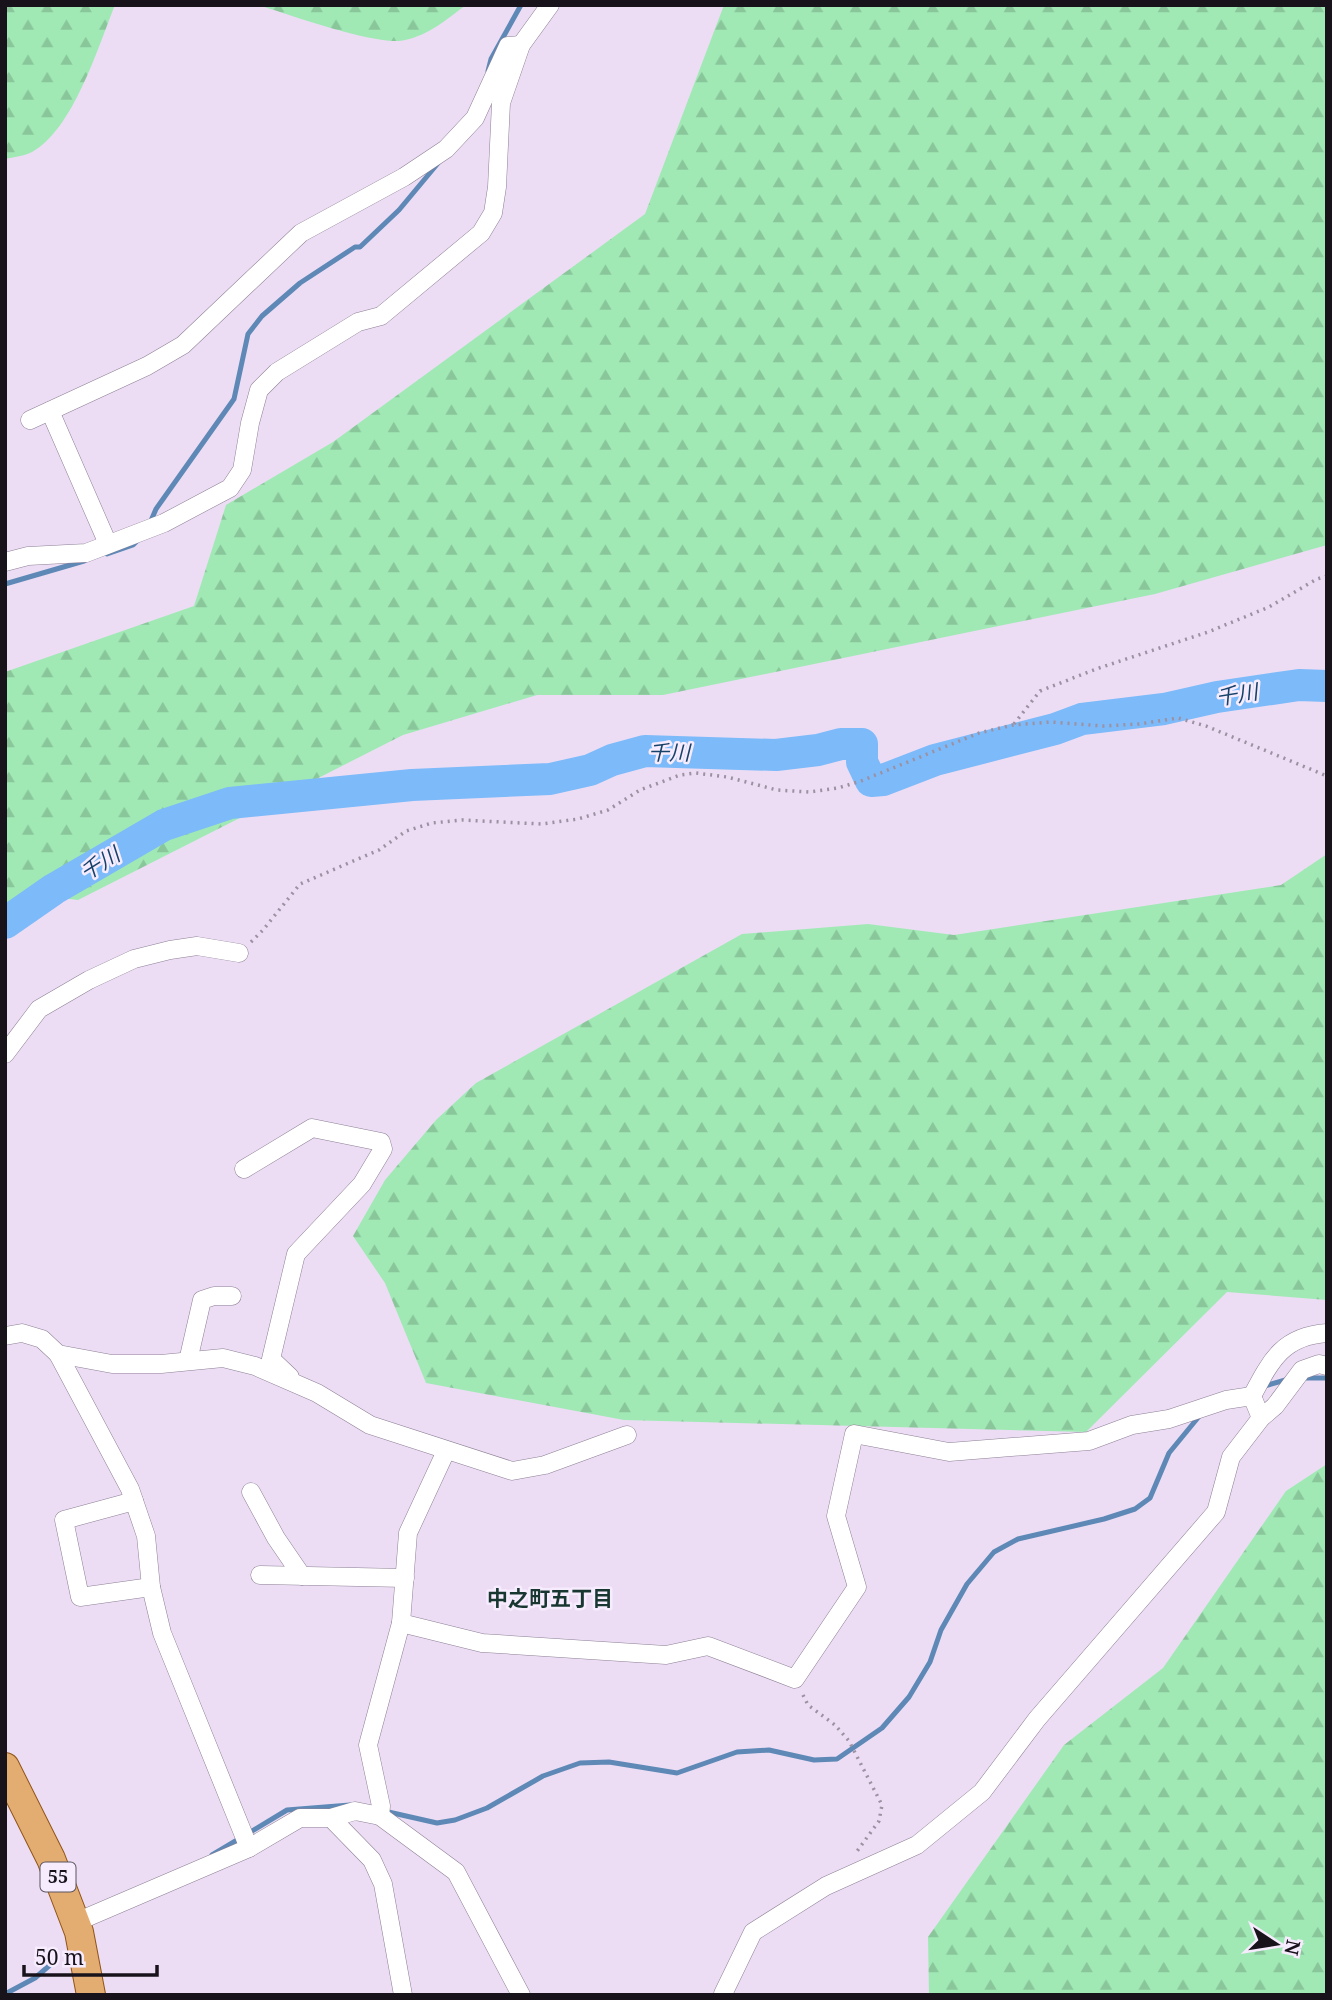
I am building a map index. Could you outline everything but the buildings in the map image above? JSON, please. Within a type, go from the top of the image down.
[{"type":"main road","name":"55","points":[[5,1767],[51,1859],[79,1932],[90,1995]]},
{"type":"street","points":[[5,562],[28,556],[86,553],[164,523],[230,488],[242,470],[259,390],[277,372],[358,322],[381,316],[481,233],[492,213],[497,187],[501,103],[521,45],[550,5]]},
{"type":"street","points":[[30,420],[147,366],[183,345],[301,233],[404,177],[446,149],[475,118],[508,46],[521,45]]},
{"type":"street","points":[[50,411],[108,544]]},
{"type":"street","points":[[5,1054],[39,1009],[89,980],[134,959],[197,946],[239,953]]},
{"type":"street","points":[[244,1169],[312,1128],[381,1142],[383,1149],[362,1184],[296,1254],[271,1359],[298,1385]]},
{"type":"street","points":[[188,1361],[202,1300],[214,1296],[232,1296]]},
{"type":"street","points":[[5,1336],[22,1333],[42,1339],[58,1354],[130,1489],[146,1536],[151,1587],[162,1633],[249,1847]]},
{"type":"street","points":[[1261,1418],[1252,1396],[1266,1368],[1291,1341],[1307,1334],[1327,1333]]},
{"type":"street","points":[[58,1354],[112,1364],[161,1364],[223,1358],[255,1366],[317,1393],[370,1425],[512,1471],[545,1465],[627,1435]]},
{"type":"street","points":[[722,1995],[753,1932],[826,1886],[917,1845],[982,1793],[1037,1719],[1216,1512],[1231,1457],[1261,1418],[1275,1406],[1302,1370],[1319,1364],[1327,1366]]},
{"type":"street","points":[[401,1623],[482,1643],[666,1655],[708,1646],[795,1679],[857,1587],[836,1516],[854,1434],[949,1452],[1089,1441],[1132,1425],[1169,1419],[1226,1400],[1252,1396]]},
{"type":"street","points":[[380,1816],[381,1806],[368,1745],[401,1623],[408,1533],[446,1451]]},
{"type":"street","points":[[251,1492],[276,1538],[302,1576]]},
{"type":"street","points":[[134,1501],[64,1520],[80,1597],[151,1587]]},
{"type":"street","points":[[260,1575],[405,1578]]},
{"type":"street","points":[[74,1923],[249,1847],[300,1818],[331,1818],[355,1811],[380,1816],[456,1872],[521,1995]]},
{"type":"street","points":[[331,1818],[372,1860],[383,1884],[403,1995]]},
{"type":"path","points":[[1013,725],[1041,691],[1096,669],[1209,632],[1269,607],[1327,576]]},
{"type":"path","points":[[239,953],[263,930],[300,884],[379,850],[405,831],[432,823],[462,820],[542,824],[578,819],[608,810],[640,790],[680,775],[696,773],[727,777],[777,790],[809,792],[861,781],[979,733],[1013,725],[1051,722],[1103,726],[1178,718],[1206,726],[1327,776]]},
{"type":"path","points":[[795,1679],[808,1705],[835,1725],[849,1741],[881,1805],[879,1821],[844,1870],[847,1877]]},
{"type":"green space","points":[[5,5],[115,5],[82,86],[60,126],[47,141],[32,152],[5,159]]},
{"type":"green space","points":[[258,5],[466,5],[422,34],[392,41],[355,34]]},
{"type":"green space","points":[[724,5],[1327,5],[1327,545],[1155,594],[663,695],[537,695],[403,735],[78,900],[35,895],[5,912],[5,672],[194,606],[226,505],[333,442],[645,214]]},
{"type":"green space","points":[[1327,854],[1327,1300],[1227,1292],[1086,1432],[624,1420],[426,1383],[385,1283],[353,1236],[385,1180],[436,1120],[476,1083],[742,934],[868,924],[954,935],[1281,885]]},
{"type":"green space","points":[[1327,1464],[1327,1995],[929,1995],[928,1937],[1064,1745],[1163,1668],[1286,1491]]},
{"type":"waterway","points":[[488,71],[491,59],[521,5]]},
{"type":"waterway","points":[[150,523],[156,509],[234,399],[248,334],[262,316],[300,283],[355,247],[360,247],[399,210],[439,162]]},
{"type":"waterway","points":[[107,554],[133,545],[139,539]]},
{"type":"waterway","points":[[5,584],[84,561]]},
{"type":"waterway","name":"千川","points":[[5,923],[54,889],[164,825],[230,803],[412,785],[550,779],[590,770],[612,760],[645,751],[776,755],[841,744],[862,744],[862,762],[871,781],[883,780],[935,760],[1055,729],[1082,719],[1164,709],[1217,697],[1299,685],[1327,686]]},
{"type":"waterway","points":[[1302,1378],[1327,1378]]},
{"type":"waterway","points":[[1261,1387],[1289,1379]]},
{"type":"waterway","points":[[384,1811],[437,1823],[455,1820],[487,1808],[543,1776],[580,1763],[609,1762],[677,1773],[737,1752],[769,1750],[814,1760],[837,1759],[882,1728],[909,1697],[930,1662],[941,1630],[967,1584],[994,1552],[1018,1539],[1135,1509],[1150,1498],[1169,1453],[1201,1414]]},
{"type":"waterway","points":[[212,1855],[287,1810],[350,1805]]},
{"type":"waterway","points":[[5,1994],[35,1978],[57,1959]]},
{"type":"district","name":"中之町五丁目","points":[[550,1599]]}]
